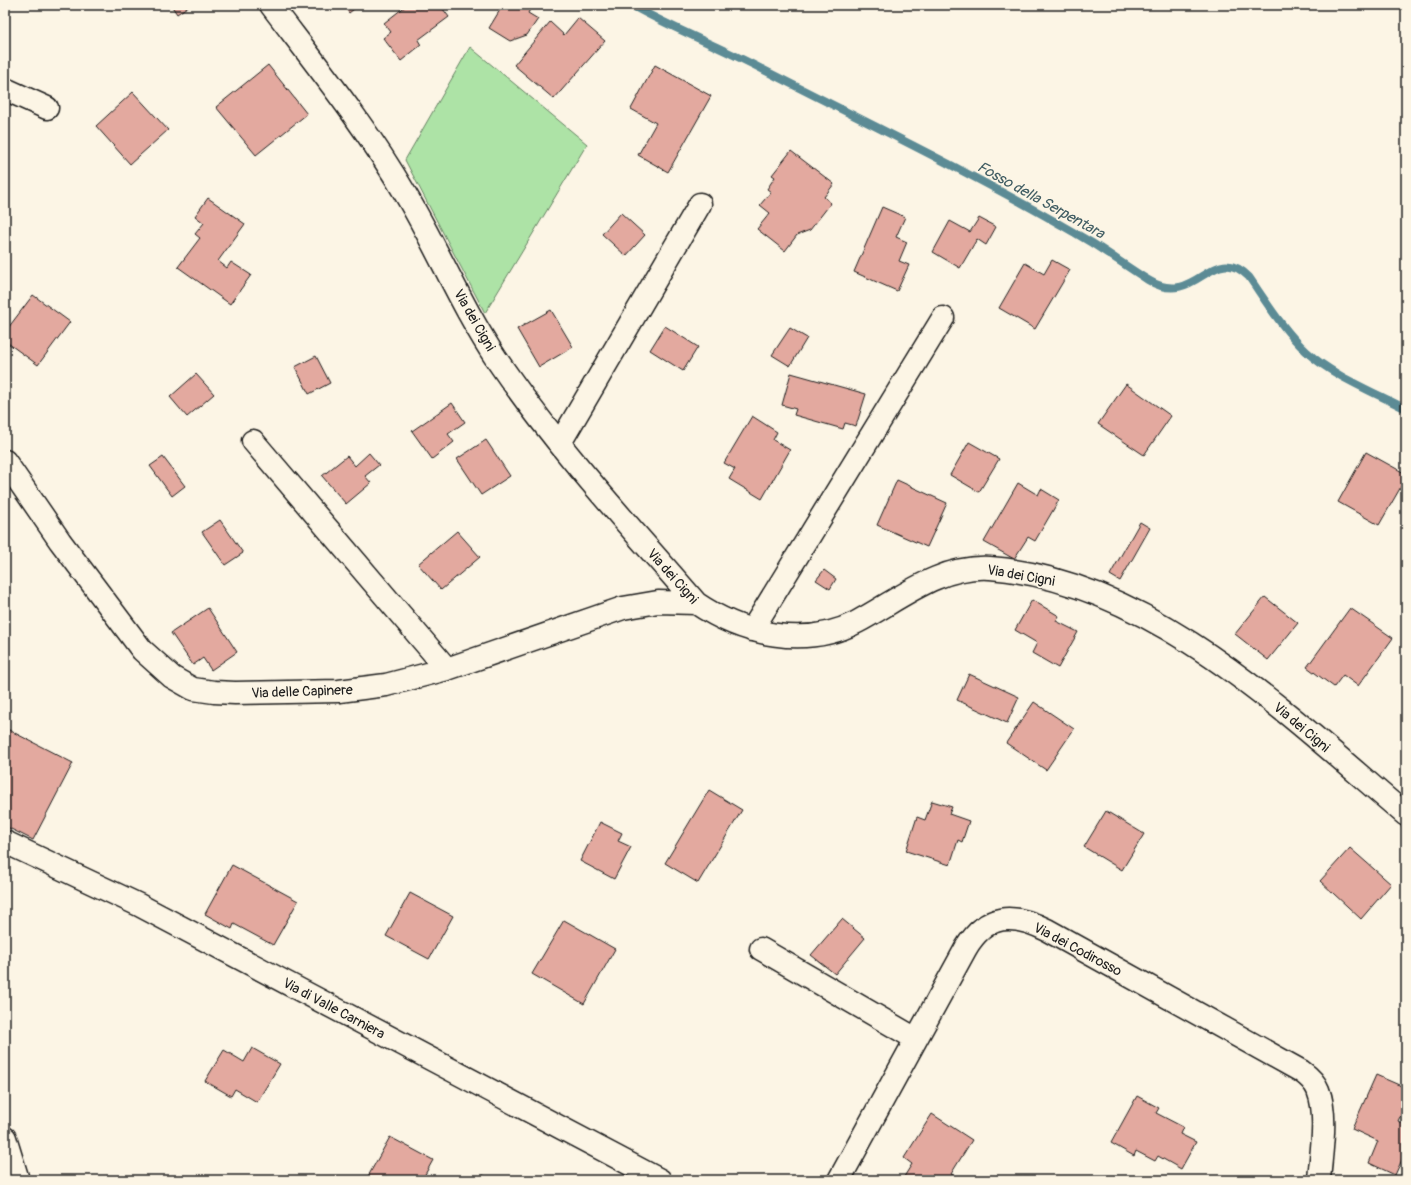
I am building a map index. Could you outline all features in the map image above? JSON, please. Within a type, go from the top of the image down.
[{"type":"street","name":"Via dei Cigni","points":[[272,5],[352,112],[387,163],[496,358],[526,400],[560,443],[696,603],[725,621],[752,630],[778,636],[802,636],[826,633],[856,622],[919,586],[962,569],[991,568],[1044,577],[1088,591],[1128,608],[1218,662],[1268,699],[1406,815]]},
{"type":"street","points":[[5,89],[47,108]]},
{"type":"street","points":[[560,443],[700,204]]},
{"type":"street","points":[[752,630],[943,318]]},
{"type":"street","points":[[253,441],[447,669]]},
{"type":"street","name":"Via delle Capinere","points":[[5,460],[60,541],[133,639],[161,669],[184,685],[214,692],[339,691],[386,685],[447,669],[623,608],[648,603],[696,603]]},
{"type":"street","name":"Via di Valle Carniera","points":[[5,842],[139,905],[660,1180]]},
{"type":"street","name":"Via dei Codirosso","points":[[839,1180],[966,948],[978,931],[988,923],[1000,919],[1026,922],[1047,930],[1285,1061],[1310,1078],[1317,1088],[1322,1111],[1319,1180]]},
{"type":"street","points":[[761,949],[916,1039]]},
{"type":"street","points":[[5,1138],[18,1180]]},
{"type":"green space","points":[[470,47],[587,144],[485,313],[405,160]]},
{"type":"building","points":[[171,5],[190,5],[177,14]]},
{"type":"building","points":[[343,5],[359,5],[349,13]]},
{"type":"building","points":[[407,5],[440,5],[449,17],[418,40],[421,45],[401,61],[383,38],[391,32],[384,23]]},
{"type":"building","points":[[503,5],[532,6],[528,13],[538,19],[527,35],[510,41],[489,28]]},
{"type":"building","points":[[578,18],[605,41],[554,99],[514,65],[550,22],[564,35]]},
{"type":"building","points":[[268,65],[307,114],[256,155],[216,107]]},
{"type":"building","points":[[655,65],[711,96],[668,172],[638,155],[656,123],[631,109]]},
{"type":"building","points":[[133,92],[168,130],[130,164],[96,126]]},
{"type":"building","points":[[791,151],[834,184],[824,197],[831,203],[810,230],[797,235],[785,251],[757,229],[770,213],[760,205],[771,192],[767,189],[775,177],[772,175]]},
{"type":"building","points":[[208,198],[245,224],[218,261],[227,268],[231,262],[251,275],[230,304],[178,267],[200,238],[195,234],[204,223],[195,216]]},
{"type":"building","points":[[882,207],[905,217],[896,237],[907,242],[899,261],[909,265],[897,291],[854,272]]},
{"type":"building","points":[[621,213],[645,235],[626,256],[602,234]]},
{"type":"building","points":[[979,218],[996,227],[986,245],[977,239],[960,268],[933,252],[950,221],[970,232]]},
{"type":"building","points":[[1052,260],[1070,270],[1035,329],[999,308],[1025,263],[1044,274]]},
{"type":"building","points":[[33,295],[70,322],[38,365],[5,341],[5,332]]},
{"type":"building","points":[[551,310],[573,347],[539,367],[517,329]]},
{"type":"building","points":[[665,326],[698,347],[683,371],[650,350]]},
{"type":"building","points":[[790,328],[807,338],[790,366],[772,355]]},
{"type":"building","points":[[316,356],[330,383],[309,394],[295,367]]},
{"type":"building","points":[[791,373],[866,394],[856,426],[845,423],[843,429],[794,415],[796,409],[782,405]]},
{"type":"building","points":[[196,374],[214,394],[187,417],[170,397]]},
{"type":"building","points":[[1126,384],[1171,416],[1144,455],[1098,424]]},
{"type":"building","points":[[452,403],[465,422],[448,434],[454,442],[432,459],[412,431]]},
{"type":"building","points":[[752,416],[777,432],[773,440],[790,450],[762,499],[729,479],[735,469],[724,463]]},
{"type":"building","points":[[486,440],[510,476],[481,495],[457,459]]},
{"type":"building","points":[[969,442],[999,459],[979,492],[950,475]]},
{"type":"building","points":[[1366,452],[1406,474],[1406,478],[1379,525],[1338,502]]},
{"type":"building","points":[[369,453],[379,465],[365,476],[371,483],[346,504],[322,476],[347,456],[355,466]]},
{"type":"building","points":[[163,457],[185,486],[172,496],[150,466]]},
{"type":"building","points":[[897,480],[947,503],[927,547],[877,525]]},
{"type":"building","points":[[1018,483],[1038,495],[1041,489],[1059,500],[1035,541],[1028,537],[1014,559],[984,542]]},
{"type":"building","points":[[220,520],[243,553],[225,565],[202,532]]},
{"type":"building","points":[[1140,522],[1150,528],[1120,581],[1110,575]]},
{"type":"building","points":[[457,531],[480,557],[441,590],[418,564]]},
{"type":"building","points":[[824,570],[836,579],[830,589],[816,580]]},
{"type":"building","points":[[1265,597],[1298,623],[1268,660],[1235,634]]},
{"type":"building","points":[[1032,600],[1059,616],[1056,621],[1078,632],[1058,668],[1032,653],[1037,643],[1015,630]]},
{"type":"building","points":[[208,608],[237,652],[211,670],[203,658],[193,665],[171,633]]},
{"type":"building","points":[[1350,608],[1393,638],[1358,686],[1343,675],[1334,687],[1307,667]]},
{"type":"building","points":[[969,674],[1019,697],[1007,723],[957,700]]},
{"type":"building","points":[[1034,702],[1074,729],[1046,770],[1006,743]]},
{"type":"building","points":[[7,729],[73,763],[33,840],[5,826],[5,734]]},
{"type":"building","points":[[709,790],[742,810],[698,883],[665,863]]},
{"type":"building","points":[[932,801],[952,807],[949,814],[969,821],[962,842],[958,840],[950,865],[906,851],[917,817],[925,820]]},
{"type":"building","points":[[1106,811],[1144,834],[1122,870],[1084,847]]},
{"type":"building","points":[[600,822],[622,833],[618,841],[631,847],[614,879],[580,861]]},
{"type":"building","points":[[1350,848],[1391,884],[1361,919],[1320,881]]},
{"type":"building","points":[[232,865],[298,901],[273,945],[234,924],[232,929],[205,914]]},
{"type":"building","points":[[410,893],[453,916],[429,959],[386,936]]},
{"type":"building","points":[[842,919],[865,938],[835,974],[811,955]]},
{"type":"building","points":[[564,920],[615,949],[584,1004],[532,974]]},
{"type":"building","points":[[252,1048],[280,1064],[257,1102],[235,1089],[231,1096],[205,1081],[224,1050],[244,1062]]},
{"type":"building","points":[[1376,1075],[1406,1088],[1406,1104],[1398,1121],[1406,1125],[1406,1151],[1395,1175],[1369,1163],[1378,1141],[1352,1129]]},
{"type":"building","points":[[1137,1096],[1159,1108],[1156,1113],[1183,1127],[1180,1134],[1196,1142],[1181,1169],[1158,1156],[1155,1161],[1136,1151],[1134,1156],[1111,1143]]},
{"type":"building","points":[[932,1114],[972,1140],[951,1174],[956,1177],[954,1180],[902,1180],[912,1164],[904,1158]]},
{"type":"building","points":[[390,1137],[433,1160],[422,1180],[366,1180]]},
{"type":"building","points":[[483,1175],[491,1180],[480,1180]]},
{"type":"waterway","name":"Fosso della Serpentara","points":[[631,5],[661,21],[754,65],[967,173],[1092,243],[1148,280],[1165,287],[1179,287],[1213,269],[1224,266],[1236,267],[1249,277],[1283,326],[1307,352],[1341,376],[1406,409]]}]
